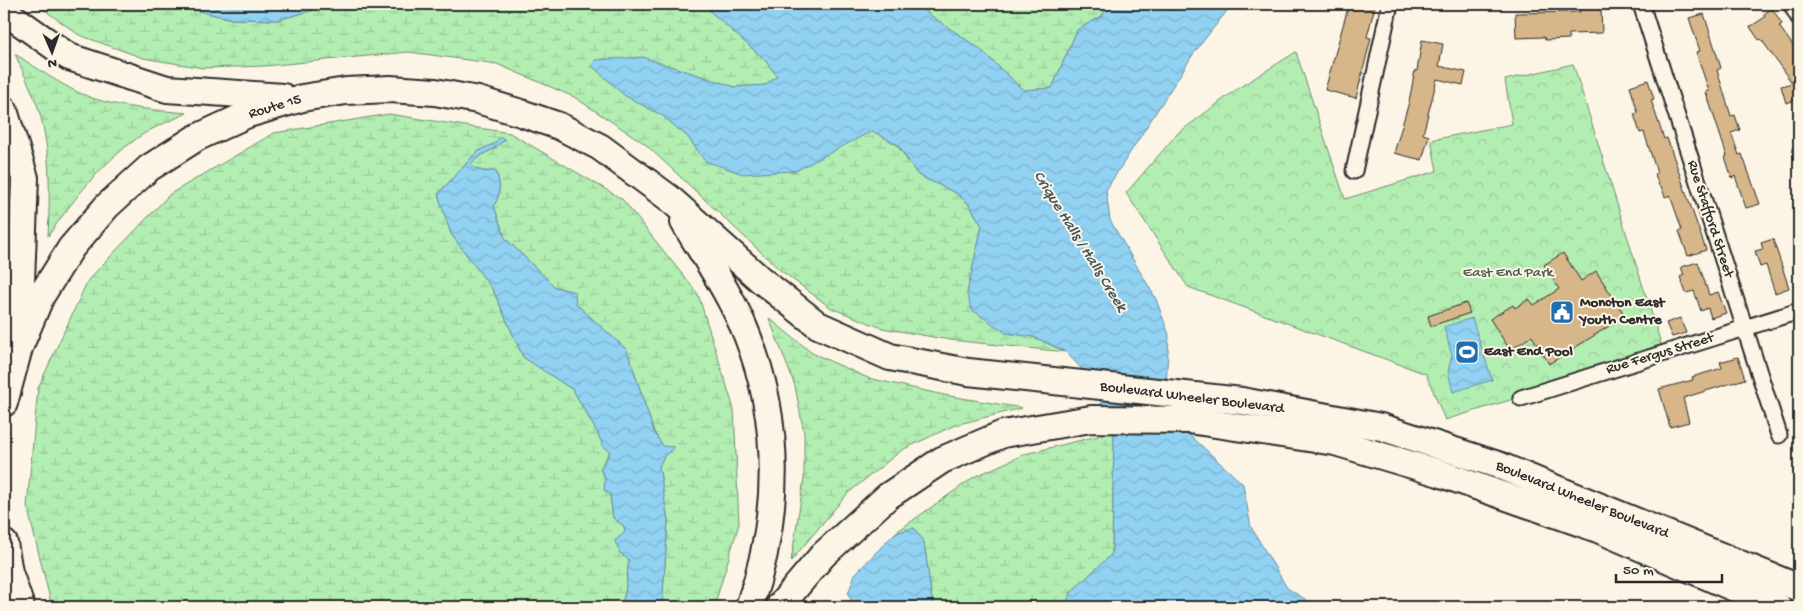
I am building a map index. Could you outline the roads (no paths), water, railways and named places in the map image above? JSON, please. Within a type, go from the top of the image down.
[{"type":"highway","points":[[4,11],[69,57],[167,89],[302,98]]},
{"type":"highway","name":"Route 15","points":[[4,403],[19,348],[41,296],[71,248],[107,206],[149,168],[196,138],[239,118],[302,98],[346,91],[390,89],[435,92],[478,100],[559,126],[600,147],[669,198]]},
{"type":"highway","points":[[4,110],[25,178],[19,348]]},
{"type":"highway","points":[[669,198],[726,290],[747,335],[762,382],[771,430],[773,479],[770,528],[760,576],[749,607]]},
{"type":"highway","name":"Boulevard Wheeler Boulevard","points":[[669,198],[760,280],[818,325],[890,357],[968,372],[1242,401],[1390,430],[1498,465],[1799,588]]},
{"type":"highway","name":"Boulevard Wheeler Boulevard","points":[[779,607],[823,555],[888,496],[942,460],[1003,434],[1091,419],[1188,420],[1335,442],[1439,473],[1598,530],[1778,607]]},
{"type":"highway","points":[[4,543],[9,572],[21,607]]},
{"type":"street","points":[[1354,171],[1390,4]]},
{"type":"street","name":"Rue Stafford Street","points":[[1641,4],[1779,435]]},
{"type":"street","points":[[1791,4],[1799,18]]},
{"type":"street","name":"Rue Fergus Street","points":[[1521,398],[1799,311]]},
{"type":"water","points":[[176,4],[335,4],[278,20],[232,19]]},
{"type":"water","name":"Crique Halls / Halls Creek","points":[[702,4],[921,4],[927,13],[980,49],[1023,90],[1052,88],[1077,30],[1102,16],[1109,4],[1230,4],[1226,12],[1194,53],[1106,190],[1110,220],[1156,299],[1169,335],[1165,403],[1180,426],[1243,484],[1251,527],[1287,588],[1318,607],[1064,607],[1072,591],[1112,554],[1114,432],[1089,377],[1066,352],[1034,337],[1006,333],[971,309],[967,293],[982,226],[969,204],[956,193],[918,175],[898,145],[872,131],[795,171],[743,174],[705,161],[688,137],[663,116],[624,95],[592,66],[595,60],[642,57],[735,87],[766,85],[777,76],[764,59]]},
{"type":"water","points":[[499,138],[505,140],[470,165],[482,171],[495,170],[499,188],[494,206],[505,238],[555,287],[575,292],[576,304],[627,350],[654,432],[663,446],[675,447],[664,456],[659,466],[668,521],[662,607],[621,607],[625,593],[629,560],[620,553],[615,541],[625,532],[624,526],[613,518],[610,495],[604,490],[605,478],[600,468],[610,451],[603,446],[573,390],[523,357],[493,290],[451,234],[438,194],[477,152],[495,143]]},
{"type":"water","name":"East End Pool","points":[[1472,318],[1492,380],[1453,392],[1448,371],[1452,356],[1444,327]]},
{"type":"water","points":[[914,528],[924,542],[933,607],[855,607],[848,594],[855,574],[895,533]]},
{"type":"place","name":"Moncton East Youth Centre","points":[[1562,312]]},
{"type":"place","name":"East End Pool","points":[[1467,352]]},
{"type":"park label","name":"East End Park","points":[[1508,273]]}]
